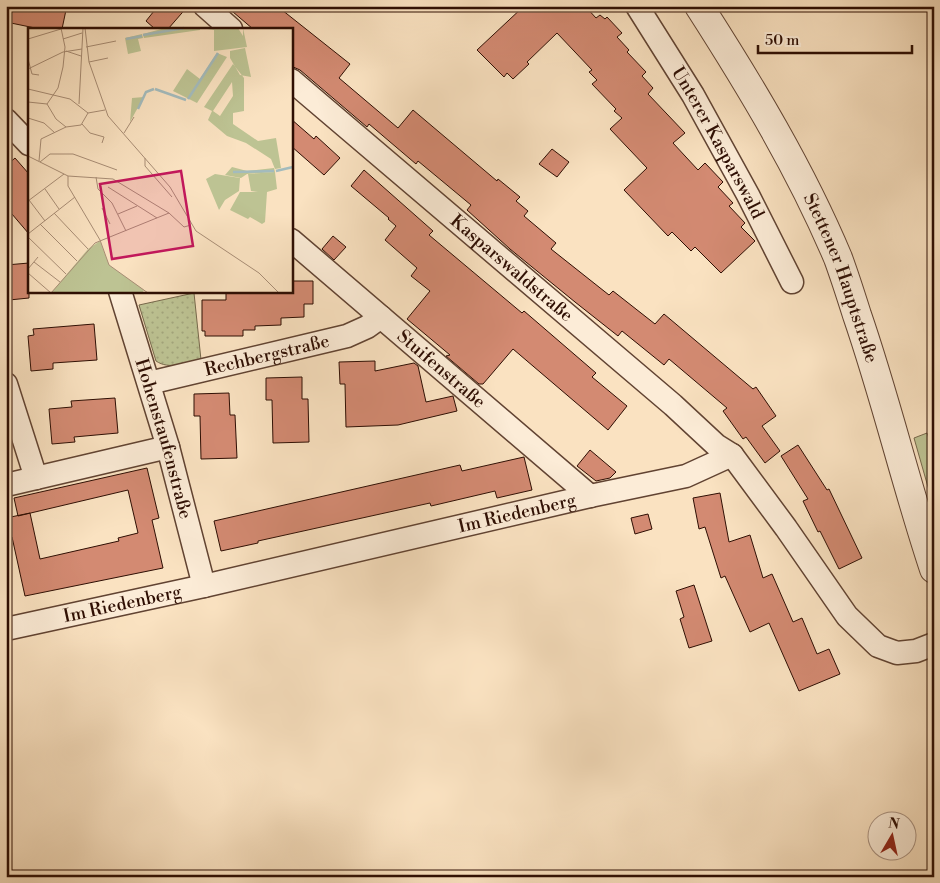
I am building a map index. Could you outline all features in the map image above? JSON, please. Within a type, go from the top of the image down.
[{"type":"street","points":[[205,6],[230,28]]},
{"type":"street","name":"Unterer Kasparswald","points":[[637,6],[694,95],[792,282]]},
{"type":"street","name":"Stettener Hauptstraße","points":[[699,6],[791,159],[810,196],[838,260],[875,369],[920,528],[934,569]]},
{"type":"street","name":"Kasparswaldstraße","points":[[292,81],[665,399],[716,445],[732,456]]},
{"type":"street","points":[[6,120],[28,143]]},
{"type":"street","name":"Stuifenstraße","points":[[292,241],[590,496]]},
{"type":"street","name":"Hohenstaufenstraße","points":[[120,292],[168,447],[204,586]]},
{"type":"street","name":"Rechbergstraße","points":[[149,383],[347,336],[367,327],[381,317]]},
{"type":"street","points":[[6,384],[36,478]]},
{"type":"street","points":[[6,485],[168,447]]},
{"type":"street","points":[[732,456],[786,528],[847,616],[878,646],[897,653],[916,651],[934,644]]},
{"type":"street","name":"Im Riedenberg","points":[[6,629],[204,586],[590,496],[686,476],[732,456]]},
{"type":"green space","points":[[194,293],[201,360],[178,365],[161,364],[156,361],[139,305]]},
{"type":"green space","points":[[927,433],[934,452],[934,508],[914,438]]},
{"type":"building","points":[[6,6],[63,6],[62,9],[66,10],[62,28],[35,28],[6,22]]},
{"type":"building","points":[[158,6],[188,6],[169,28],[154,28],[146,21]]},
{"type":"building","points":[[226,6],[277,6],[350,64],[339,78],[398,128],[413,110],[497,181],[498,179],[520,197],[516,201],[528,211],[524,216],[556,243],[551,249],[609,295],[613,291],[655,324],[664,314],[753,389],[756,387],[776,416],[762,426],[780,451],[765,463],[746,437],[743,439],[723,411],[727,408],[669,359],[664,365],[622,331],[618,336],[510,249],[467,210],[471,205],[418,161],[416,164],[369,124],[367,127],[300,70],[292,66],[292,28],[252,28]]},
{"type":"building","points":[[524,6],[585,6],[596,18],[600,15],[605,19],[607,17],[622,33],[617,37],[629,50],[627,52],[646,72],[642,76],[653,88],[648,94],[685,133],[673,143],[698,170],[705,163],[723,182],[718,187],[733,203],[729,206],[745,223],[741,227],[755,241],[721,273],[695,247],[691,251],[672,232],[668,236],[624,190],[647,168],[610,129],[622,118],[592,84],[597,80],[589,72],[592,70],[557,33],[527,62],[529,64],[513,79],[507,73],[504,77],[477,50]]},
{"type":"building","points":[[292,120],[314,139],[316,136],[340,158],[324,175],[292,147]]},
{"type":"building","points":[[552,149],[569,162],[557,177],[539,164]]},
{"type":"building","points":[[15,158],[28,173],[28,233],[6,207],[6,166]]},
{"type":"building","points":[[364,170],[433,231],[429,235],[522,313],[524,311],[596,373],[592,377],[627,406],[608,430],[513,349],[483,384],[479,384],[446,356],[450,355],[407,319],[430,291],[411,276],[417,268],[385,240],[396,226],[351,186]]},
{"type":"building","points":[[333,236],[346,247],[334,260],[322,249]]},
{"type":"building","points":[[28,263],[29,298],[9,300],[6,265]]},
{"type":"building","points":[[292,281],[313,281],[313,304],[304,304],[304,317],[281,318],[281,325],[255,326],[255,330],[243,330],[243,336],[205,336],[205,331],[202,331],[202,300],[226,300],[226,293],[292,292]]},
{"type":"building","points":[[94,324],[97,360],[53,363],[53,369],[31,371],[28,336],[34,335],[33,329]]},
{"type":"building","points":[[375,361],[375,371],[414,363],[418,366],[426,402],[453,396],[457,411],[398,425],[346,427],[345,384],[340,384],[339,362]]},
{"type":"building","points":[[302,377],[302,399],[308,399],[309,442],[273,443],[272,400],[266,400],[266,378]]},
{"type":"building","points":[[229,393],[230,415],[235,415],[237,458],[201,459],[200,416],[194,416],[194,394]]},
{"type":"building","points":[[115,398],[118,433],[74,437],[75,442],[52,444],[49,409],[72,407],[71,401]]},
{"type":"building","points":[[798,445],[827,490],[829,489],[862,558],[839,569],[803,501],[808,499],[781,456]]},
{"type":"building","points":[[590,450],[616,472],[610,478],[596,481],[577,466]]},
{"type":"building","points":[[524,457],[532,490],[497,498],[495,491],[431,506],[430,503],[221,551],[214,521],[460,465],[462,471]]},
{"type":"building","points":[[147,468],[159,518],[152,520],[163,568],[25,596],[12,537],[6,538],[6,518],[18,516],[14,498]],"holes":[[[128,490],[138,533],[118,538],[119,541],[40,559],[30,513]]]},
{"type":"building","points":[[720,493],[729,542],[750,535],[763,578],[772,574],[793,622],[802,618],[817,654],[829,649],[840,674],[799,691],[769,623],[750,632],[725,576],[721,578],[705,527],[699,529],[693,498]]},
{"type":"building","points":[[648,514],[652,529],[635,534],[631,518]]},
{"type":"building","points":[[694,585],[712,641],[689,648],[680,619],[684,617],[676,591]]}]
